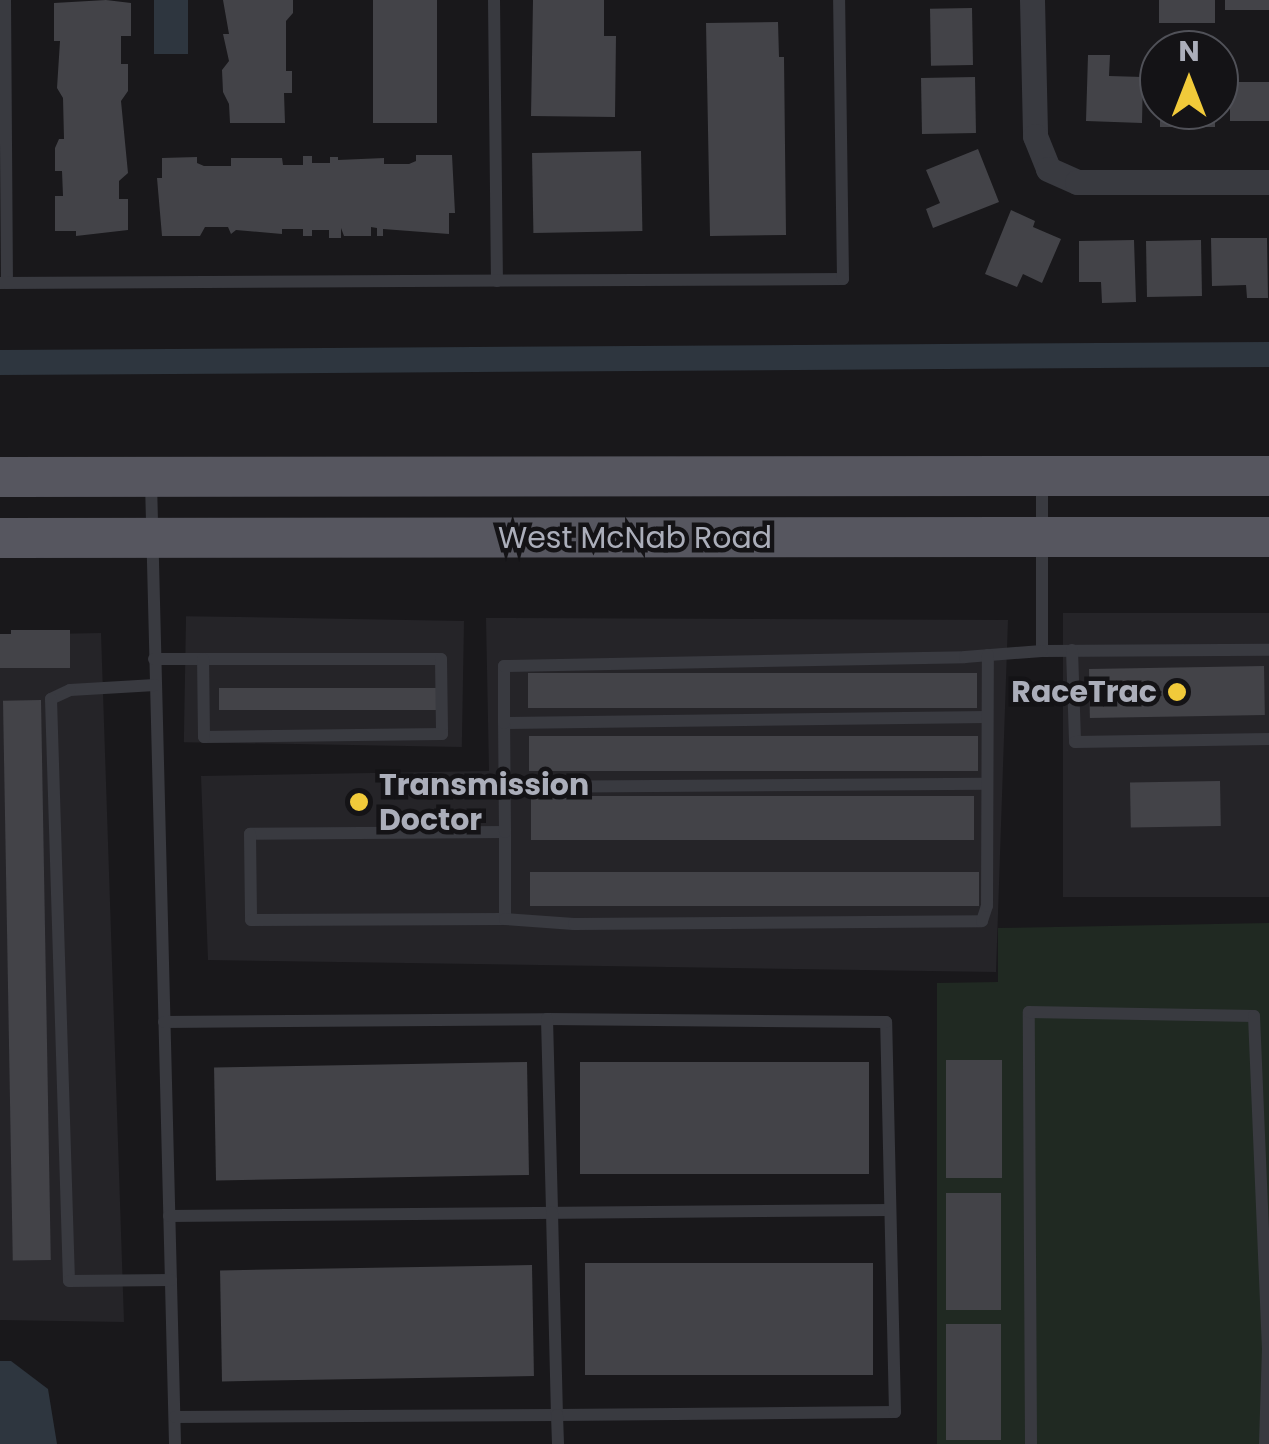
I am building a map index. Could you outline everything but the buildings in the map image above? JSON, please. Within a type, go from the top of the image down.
[{"type":"main road","name":"West McNab Road","points":[[0,477],[1269,476]]},
{"type":"main road","name":"West McNab Road","points":[[0,538],[1269,537]]},
{"type":"street","points":[[1032,0],[1035,136],[1048,169],[1077,182],[1269,182]]},
{"type":"lane","points":[[5,0],[4,283],[843,279],[839,0]]},
{"type":"lane","points":[[494,0],[497,280]]},
{"type":"lane","points":[[1042,650],[1043,476]]},
{"type":"lane","points":[[150,477],[176,1444]]},
{"type":"lane","points":[[505,919],[504,666],[988,656],[1042,650],[1269,650]]},
{"type":"lane","points":[[1072,650],[1074,742],[1269,739]]},
{"type":"lane","points":[[505,832],[250,834],[252,920],[505,919],[574,924],[982,922],[987,906],[988,656]]},
{"type":"lane","points":[[154,659],[203,659],[441,659],[442,734],[204,737],[203,659]]},
{"type":"lane","points":[[155,684],[70,690],[51,699],[52,738],[69,1281],[171,1280]]},
{"type":"lane","points":[[504,724],[987,717]]},
{"type":"lane","points":[[504,788],[986,784]]},
{"type":"lane","points":[[1031,1444],[1029,1012],[1254,1016],[1268,1348],[1265,1444]]},
{"type":"lane","points":[[164,1022],[547,1018],[886,1022],[894,1412],[175,1417]]},
{"type":"lane","points":[[547,1018],[558,1444]]},
{"type":"lane","points":[[169,1216],[890,1210]]},
{"type":"shaded area","points":[[154,0],[188,0],[188,54],[154,54]]},
{"type":"shaded area","points":[[1063,613],[1269,613],[1269,897],[1063,897]]},
{"type":"shaded area","points":[[186,616],[464,621],[462,747],[184,742]]},
{"type":"shaded area","points":[[486,618],[1008,620],[996,972],[208,960],[201,776],[489,771]]},
{"type":"shaded area","points":[[101,633],[124,1322],[0,1320],[0,635]]},
{"type":"shaded area","points":[[1269,923],[1269,1444],[937,1444],[937,983],[998,982],[998,928]]},
{"type":"shaded area","points":[[0,1361],[11,1361],[48,1389],[57,1444],[0,1444]]},
{"type":"waterway","points":[[0,362],[1269,354]]},
{"type":"place","name":"RaceTrac","points":[[1177,692]]},
{"type":"place","name":"Transmission Doctor","points":[[359,802]]}]
